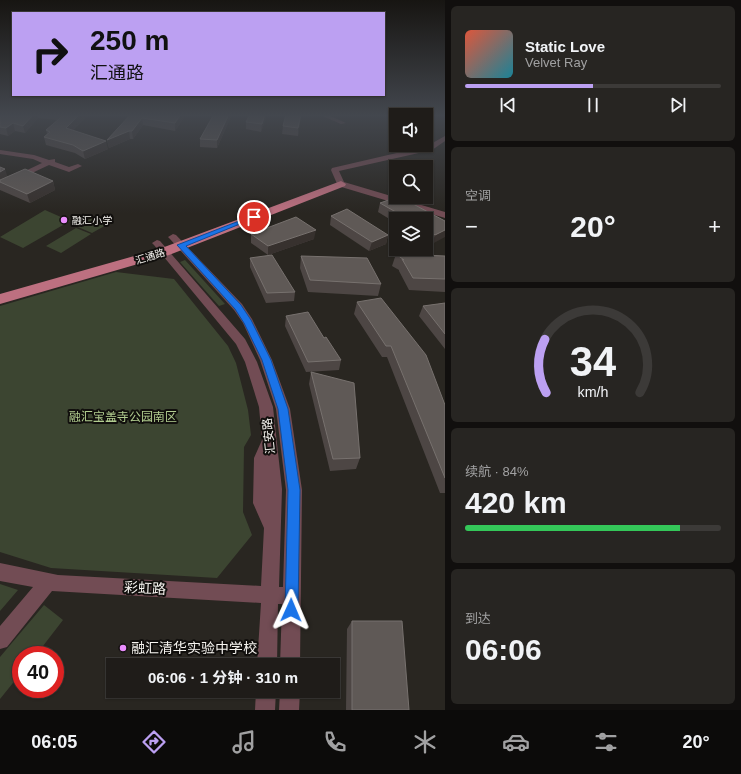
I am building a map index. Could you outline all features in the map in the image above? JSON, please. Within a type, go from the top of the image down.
[{"type":"main road","name":"汇通路","points":[[0,299],[160,247],[339,180]]},
{"type":"main road","name":"汇通路","points":[[0,289],[160,247]]},
{"type":"street","points":[[0,152],[34,157],[69,170],[78,166],[41,153],[7,147]]},
{"type":"street","points":[[339,180],[336,170],[430,147]]},
{"type":"street","points":[[0,186],[56,158]]},
{"type":"street","points":[[339,180],[389,192]]},
{"type":"street","points":[[339,180],[445,215]]},
{"type":"street","points":[[429,204],[445,209]]},
{"type":"street","name":"汇安路","points":[[177,241],[238,307],[248,322],[266,360],[283,409],[294,490],[290,658]]},
{"type":"street","name":"汇安路","points":[[160,247],[241,342],[251,362],[266,407],[269,440],[261,458],[261,503],[273,528],[271,595]]},
{"type":"street","name":"彩虹路","points":[[0,572],[58,584],[292,596]]},
{"type":"street","points":[[0,640],[49,582]]},
{"type":"street","points":[[267,658],[271,595]]},
{"type":"street","points":[[265,710],[266,698]]},
{"type":"street","points":[[289,710],[290,698]]},
{"type":"green space","points":[[45,210],[70,221],[23,248],[0,237]]},
{"type":"green space","points":[[93,217],[108,224],[92,233],[78,227]]},
{"type":"green space","points":[[76,228],[91,234],[61,253],[46,246]]},
{"type":"green space","points":[[185,260],[225,304],[219,306],[180,262]]},
{"type":"green space","name":"融汇宝盖寺公园南区","points":[[116,272],[174,279],[228,346],[236,363],[248,410],[251,435],[244,447],[243,512],[252,535],[217,578],[51,568],[0,552],[0,306]]},
{"type":"green space","points":[[0,584],[18,590],[0,611]]},
{"type":"green space","points":[[44,605],[63,620],[43,646],[12,646],[12,684],[0,699],[0,657]]},
{"type":"building","points":[[77,147],[92,147],[83,151]]},
{"type":"building","points":[[0,167],[5,169],[0,172]]},
{"type":"building","points":[[25,169],[53,181],[27,194],[0,182],[0,180]]},
{"type":"building","points":[[389,200],[389,204],[413,204],[428,212],[396,212],[380,203]]},
{"type":"building","points":[[347,209],[388,235],[372,242],[331,216]]},
{"type":"building","points":[[433,215],[445,221],[445,230],[435,235],[433,234]]},
{"type":"building","points":[[296,217],[316,230],[268,246],[251,234]]},
{"type":"building","points":[[272,255],[295,292],[267,293],[250,258]]},
{"type":"building","points":[[301,256],[367,258],[381,284],[310,280]]},
{"type":"building","points":[[399,256],[445,256],[445,279],[413,278],[402,259],[404,260]]},
{"type":"building","points":[[381,298],[426,355],[445,405],[445,478],[391,346],[386,346],[357,302]]},
{"type":"building","points":[[445,303],[445,334],[423,306]]},
{"type":"building","points":[[308,312],[324,338],[326,337],[341,360],[308,362],[286,316]]},
{"type":"building","points":[[311,372],[354,383],[360,458],[333,459]]},
{"type":"building","points":[[352,621],[402,621],[409,710],[352,710]]},
{"type":"place","name":"融汇小学","points":[[64,220]]},
{"type":"place","name":"融汇清华实验中学校","points":[[123,648]]},
{"type":"route","points":[[254,217],[181,245],[238,307],[248,322],[266,360],[283,409],[294,490],[291,610]]}]
